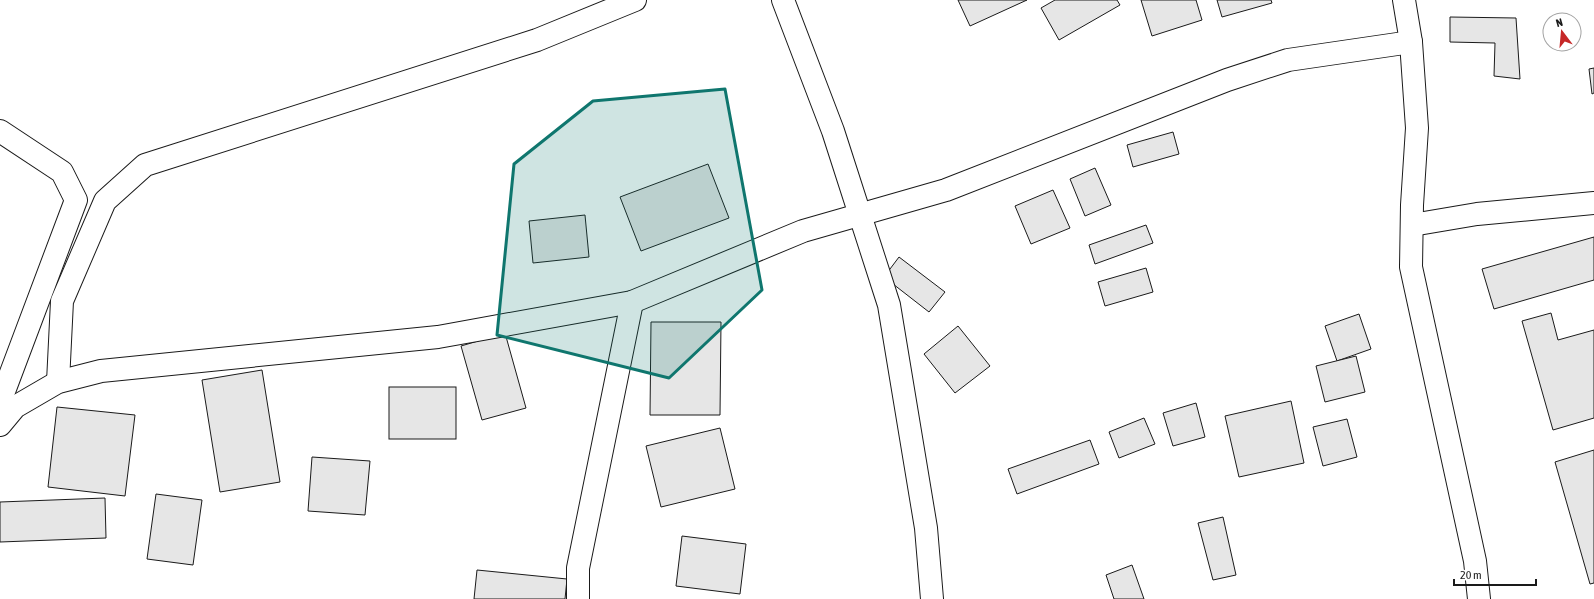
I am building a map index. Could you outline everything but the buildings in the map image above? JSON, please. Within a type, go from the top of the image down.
[{"type":"street","points":[[58,382],[62,301],[105,200],[145,165],[537,40],[635,0]]},
{"type":"street","points":[[783,0],[833,131],[889,305],[926,528],[932,599]]},
{"type":"street","points":[[1404,0],[1411,42],[1417,128],[1411,267],[1475,561],[1479,599]]},
{"type":"street","points":[[0,425],[15,407],[58,382],[100,371],[438,337],[632,302],[803,231],[946,190],[1227,80],[1288,60],[1411,42]]},
{"type":"street","points":[[0,131],[62,172],[76,200],[0,402]]},
{"type":"street","points":[[1412,225],[1477,214],[1594,203]]},
{"type":"street","points":[[578,599],[578,568],[632,302]]},
{"type":"highlighted area","points":[[725,89],[762,290],[669,378],[497,335],[514,164],[593,101]]}]
